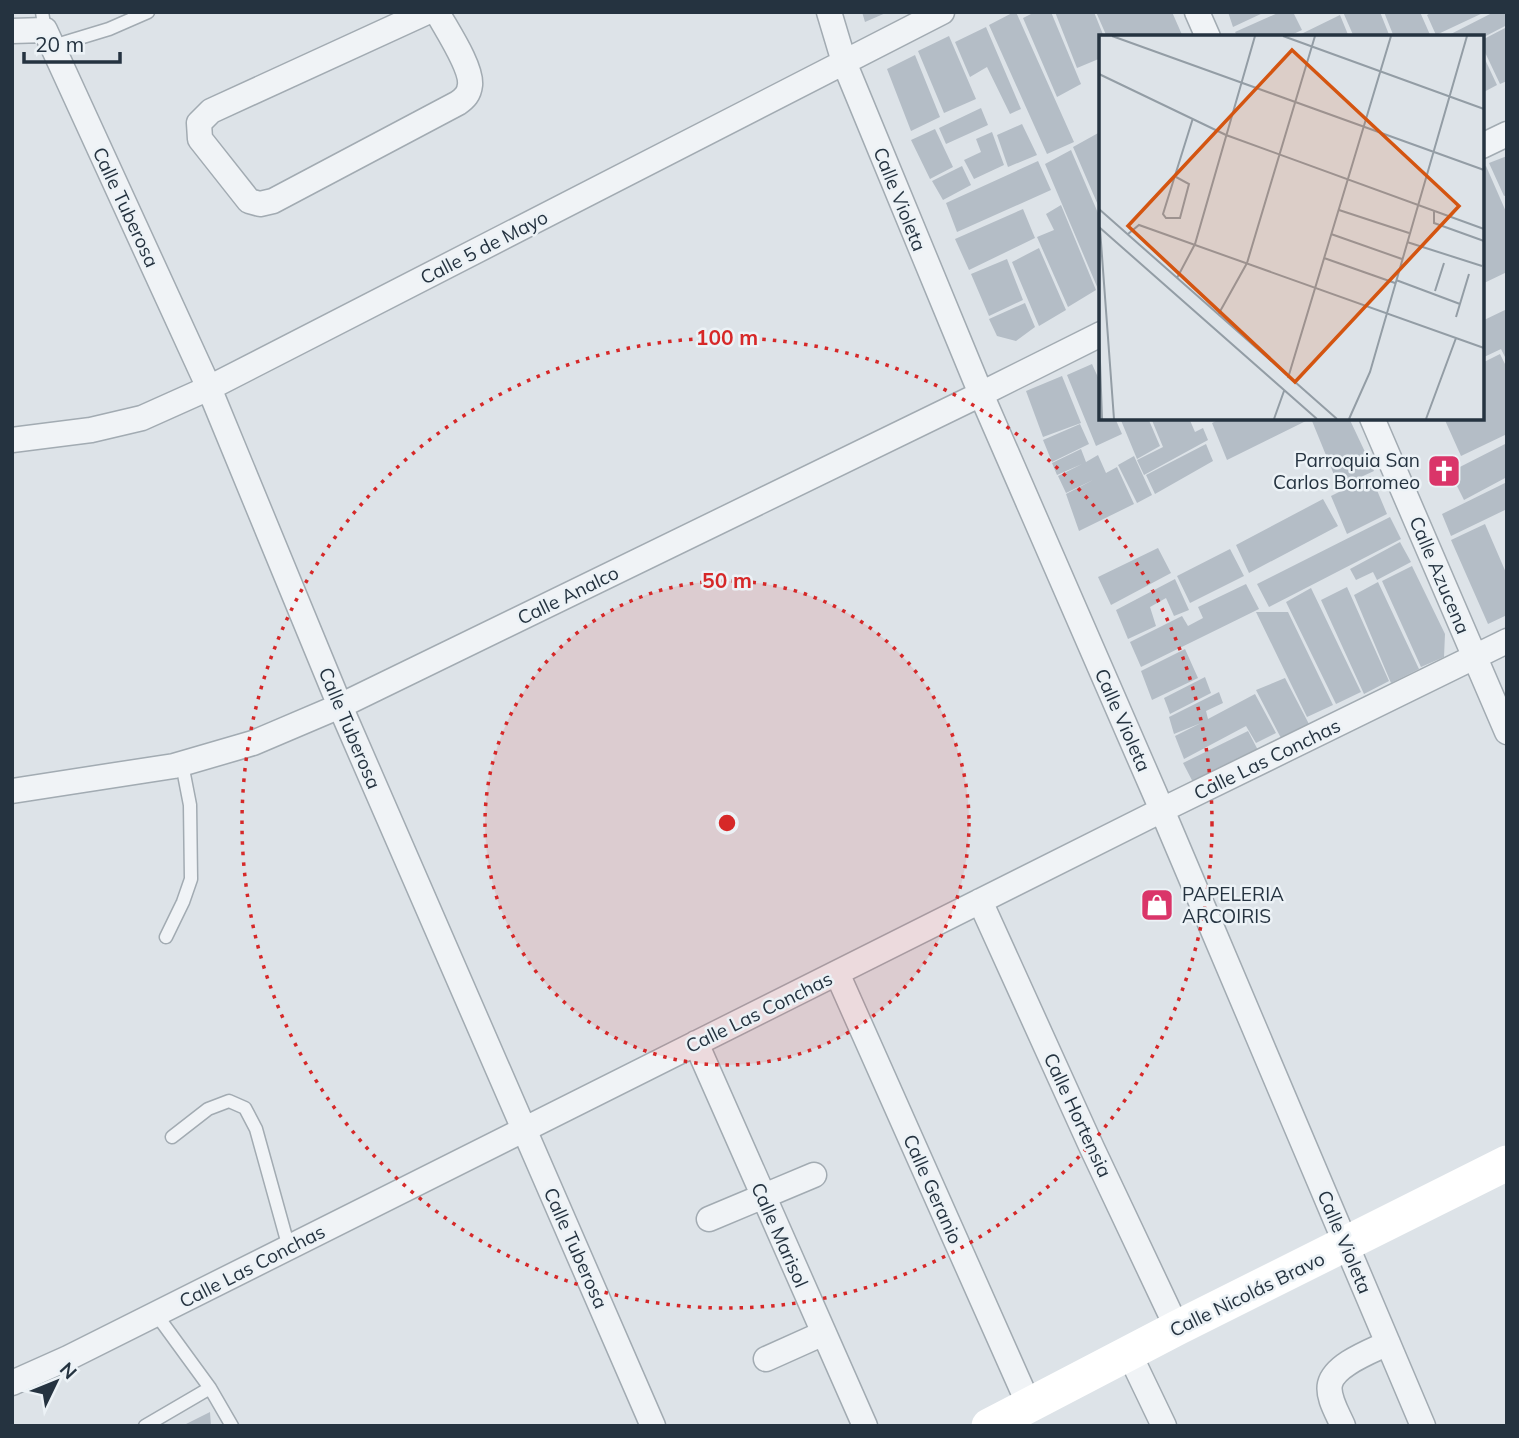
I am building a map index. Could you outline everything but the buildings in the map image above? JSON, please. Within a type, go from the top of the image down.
[{"type":"street","points":[[427,12],[211,111],[199,123],[200,139],[249,201],[260,204],[273,201],[446,110],[467,95],[471,83],[468,71],[437,12]]},
{"type":"street","name":"Calle Violeta","points":[[829,12],[844,62],[981,394],[1162,810],[1423,1426]]},
{"type":"street","name":"Calle 5 de Mayo","points":[[12,440],[91,430],[142,418],[209,388],[942,12]]},
{"type":"street","points":[[1197,12],[1207,35]]},
{"type":"street","points":[[12,31],[47,30]]},
{"type":"street","name":"Calle Tuberosa","points":[[47,30],[209,388],[340,706],[653,1426]]},
{"type":"street","points":[[1484,145],[1507,134]]},
{"type":"street","name":"Calle Analco","points":[[12,791],[182,764],[253,743],[340,706],[1099,335]]},
{"type":"street","name":"Calle Azucena","points":[[1373,420],[1507,732]]},
{"type":"street","name":"Calle Las Conchas","points":[[12,1383],[68,1358],[1162,810],[1507,641]]},
{"type":"street","name":"Calle Hortensia","points":[[980,901],[1177,1328]]},
{"type":"street","name":"Calle Geranio","points":[[837,973],[1029,1405]]},
{"type":"street","name":"Calle Marisol","points":[[696,1044],[865,1426]]},
{"type":"street","name":"Calle Nicolás Bravo","points":[[989,1426],[1177,1328],[1507,1163]]},
{"type":"street","points":[[709,1219],[814,1175]]},
{"type":"street","points":[[766,1359],[824,1333]]},
{"type":"street","points":[[1343,1426],[1331,1398],[1330,1383],[1340,1370],[1353,1360],[1388,1343]]},
{"type":"street","points":[[1129,1353],[1164,1426]]},
{"type":"lane","points":[[47,30],[109,29],[149,12]]},
{"type":"lane","points":[[166,937],[191,878],[190,805],[182,764]]},
{"type":"lane","points":[[172,1137],[208,1109],[229,1101],[245,1108],[256,1129],[289,1248]]},
{"type":"lane","points":[[156,1314],[210,1388],[232,1426]]},
{"type":"lane","points":[[145,1426],[210,1388]]},
{"type":"place","name":"Parroquia San Carlos Borromeo","points":[[1444,471]]},
{"type":"place","name":"PAPELERIA ARCOIRIS","points":[[1157,905]]}]
